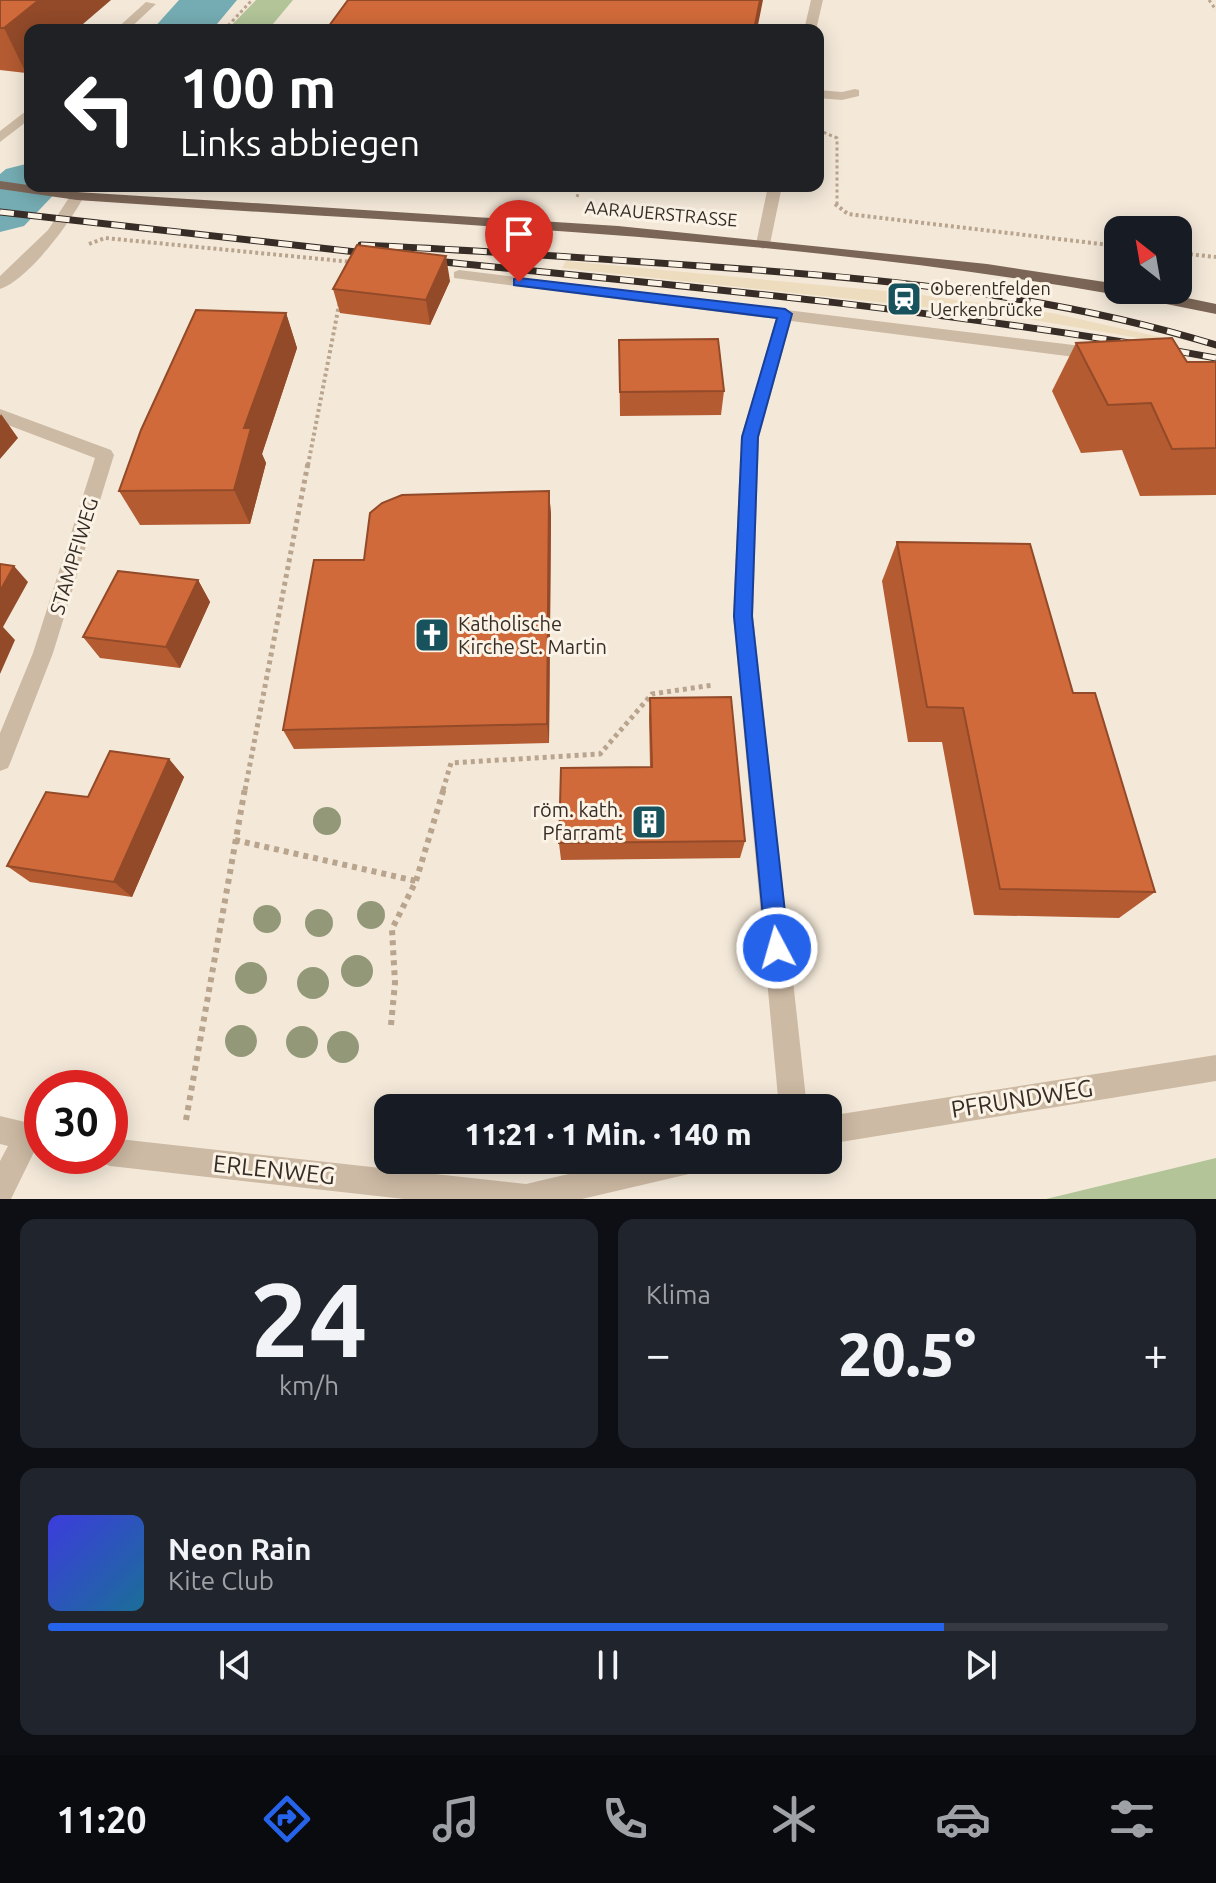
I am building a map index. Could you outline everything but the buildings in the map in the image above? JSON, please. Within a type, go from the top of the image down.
[{"type":"main road","name":"AARAUERSTRASSE","points":[[0,185],[24,189]]},
{"type":"main road","name":"AARAUERSTRASSE","points":[[42,192],[389,218],[594,227],[987,269],[1104,287]]},
{"type":"main road","points":[[1192,304],[1216,309]]},
{"type":"street","points":[[811,24],[817,0]]},
{"type":"street","points":[[128,24],[150,4]]},
{"type":"street","points":[[824,94],[855,93]]},
{"type":"street","points":[[0,138],[24,117]]},
{"type":"street","points":[[763,244],[774,192]]},
{"type":"street","points":[[0,284],[49,241],[66,221],[77,196]]},
{"type":"street","points":[[459,275],[1109,355]]},
{"type":"street","points":[[785,314],[750,437],[743,616],[792,1094]]},
{"type":"street","name":"STAMPFIWEG","points":[[0,415],[105,455],[43,653],[0,761]]},
{"type":"street","name":"PFRUNDWEG","points":[[842,1128],[1216,1068]]},
{"type":"street","points":[[0,1191],[23,1135]]},
{"type":"street","name":"ERLENWEG","points":[[128,1154],[352,1177],[396,1186],[531,1198]]},
{"type":"street","points":[[531,1198],[631,1174]]},
{"type":"path","points":[[230,24],[252,0]]},
{"type":"path","points":[[1209,0],[1216,10]]},
{"type":"path","points":[[824,133],[837,138],[835,205],[848,214],[1104,244]]},
{"type":"path","points":[[49,241],[80,248],[105,238],[354,262],[349,277]]},
{"type":"path","points":[[1192,254],[1216,257]]},
{"type":"path","points":[[179,1161],[235,840],[334,321],[344,292]]},
{"type":"path","points":[[391,1025],[395,983],[392,929],[416,881],[451,763],[600,754],[652,694],[750,679]]},
{"type":"path","points":[[235,840],[416,881]]},
{"type":"green space","points":[[256,0],[293,0],[273,24],[233,24]]},
{"type":"green space","points":[[1216,1158],[1216,1199],[1046,1199]]},
{"type":"shaded area","points":[[566,261],[907,293],[1052,313],[1169,339],[1168,343],[1016,317],[562,268]]},
{"type":"waterway","points":[[186,24],[210,0]]},
{"type":"waterway","points":[[0,211],[24,189]]},
{"type":"railway","points":[[0,212],[374,254]]},
{"type":"railway","points":[[361,245],[766,271],[961,290],[1089,312],[1216,345]]},
{"type":"railway","points":[[425,260],[920,313],[1216,358]]},
{"type":"place","name":"Oberentfelden Uerkenbrücke","points":[[904,299]]},
{"type":"place","name":"Katholische Kirche St. Martin","points":[[432,635]]},
{"type":"place","name":"röm. kath. Pfarramt","points":[[649,822]]},
{"type":"route","points":[[519,282],[785,314],[750,437],[743,616],[777,948]]}]
